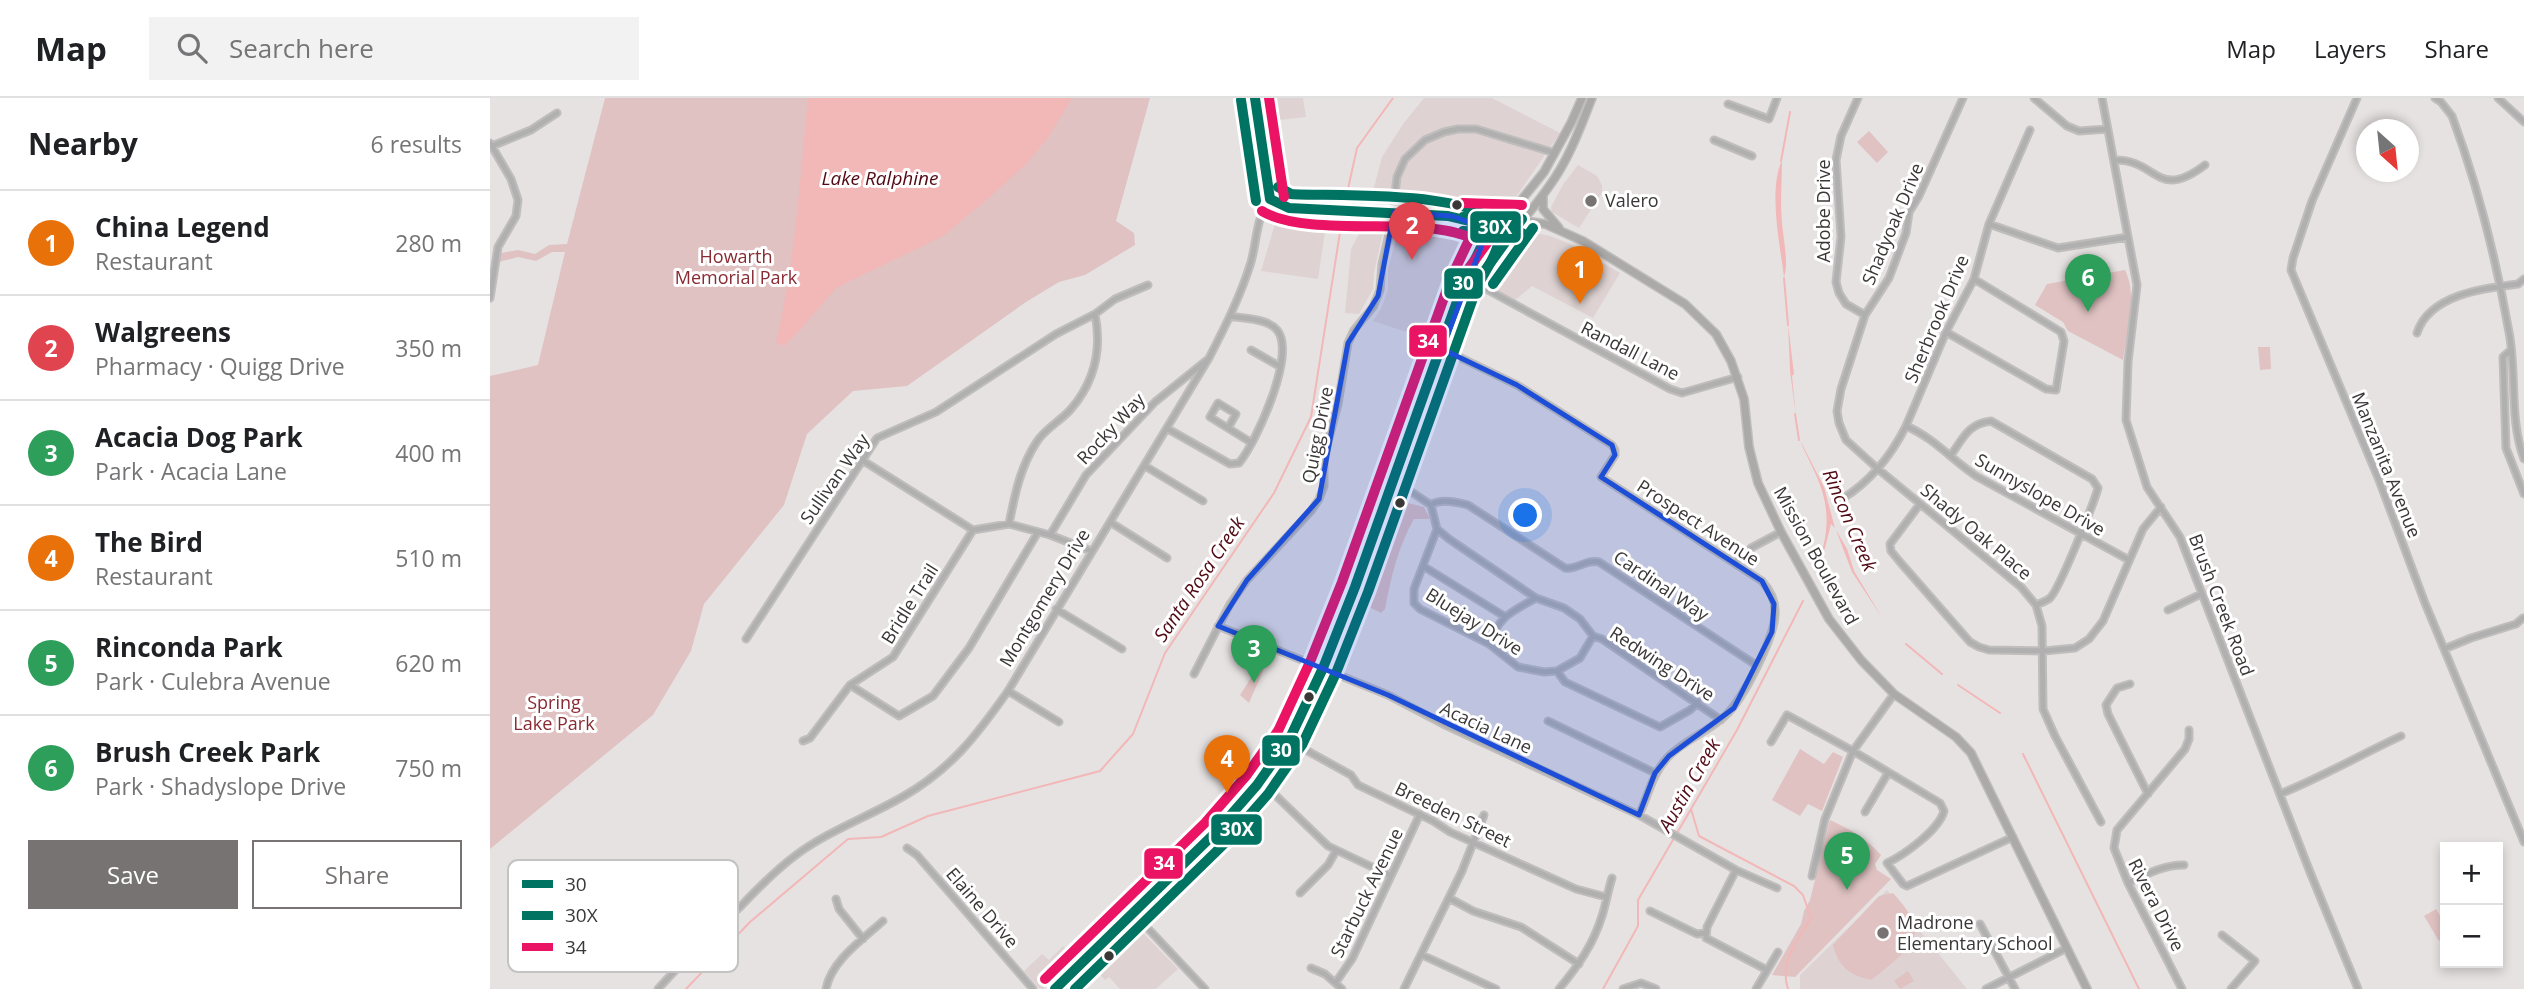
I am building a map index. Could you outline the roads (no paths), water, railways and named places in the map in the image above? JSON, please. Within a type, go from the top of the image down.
[{"type":"main road","name":"Montgomery Drive","points":[[1255,98],[1270,199]]},
{"type":"main road","points":[[1067,989],[1137,917],[1257,785],[1296,727],[1327,669],[1464,282],[1480,252],[1538,180],[1555,153],[1582,98]]},
{"type":"main road","points":[[1055,989],[1223,842],[1268,788],[1295,744],[1401,485],[1477,284],[1490,261],[1544,194],[1566,158],[1592,98]]},
{"type":"main road","points":[[1544,194],[1543,209],[1562,231]]},
{"type":"main road","name":"Mission Boulevard","points":[[1270,199],[1288,208],[1507,218],[1545,224],[1562,231],[1685,303],[1716,334],[1738,377],[1755,473],[1781,532],[1829,619],[1851,648],[1894,694],[1966,746],[1976,760],[2087,989]]},
{"type":"main road","points":[[1452,216],[1483,229],[1485,236],[1480,252]]},
{"type":"main road","points":[[1391,482],[1401,485]]},
{"type":"street","points":[[1728,104],[1769,119],[1777,98]]},
{"type":"street","name":"Adobe Drive","points":[[1858,98],[1841,136],[1836,160],[1841,237],[1836,282],[1846,304],[1865,315]]},
{"type":"street","name":"Shadyoak Drive","points":[[1878,469],[1846,440],[1837,411],[1841,389],[1865,315],[1889,278],[1906,233],[1909,212],[1919,196],[1963,98]]},
{"type":"street","points":[[2034,98],[2067,126],[2079,131],[2108,129]]},
{"type":"street","name":"Brush Creek Road","points":[[2102,98],[2137,285],[2128,362],[2126,420],[2145,481],[2177,530],[2358,989]]},
{"type":"street","name":"Manzanita Avenue","points":[[2357,98],[2312,201],[2292,258],[2291,270],[2379,480],[2444,649],[2524,842]]},
{"type":"street","points":[[2435,98],[2452,116],[2487,225],[2511,350],[2517,435],[2524,459]]},
{"type":"street","points":[[2498,98],[2524,122]]},
{"type":"street","points":[[490,298],[498,247],[516,216],[518,200],[511,179],[491,145],[531,130],[557,113]]},
{"type":"street","name":"Quigg Drive","points":[[1194,674],[1247,580],[1319,499],[1324,486],[1326,449],[1338,404],[1348,343],[1353,330],[1373,307],[1378,296],[1394,212],[1397,177],[1405,159],[1425,140],[1458,129],[1476,129],[1555,153]]},
{"type":"street","name":"Sherbrook Drive","points":[[1842,499],[1878,469],[1906,426],[1946,332],[1974,279],[1989,225],[2030,130]]},
{"type":"street","points":[[1714,140],[1752,156]]},
{"type":"street","points":[[2114,160],[2124,159],[2172,181],[2184,179],[2205,165]]},
{"type":"street","name":"Montgomery Drive","points":[[738,909],[795,855],[905,796],[942,770],[970,743],[1008,691],[1209,358],[1230,316],[1251,261],[1263,209],[1270,199]]},
{"type":"street","points":[[1989,225],[2058,247],[2128,237]]},
{"type":"street","points":[[1946,332],[2046,389],[2056,390],[2064,341],[2062,332],[1974,279]]},
{"type":"street","points":[[2417,333],[2427,315],[2443,303],[2466,294],[2518,284],[2524,279]]},
{"type":"street","name":"Randall Lane","points":[[1477,284],[1670,389],[1682,393],[1738,377]]},
{"type":"street","name":"Sullivan Way","points":[[746,639],[877,439],[936,412],[1056,334],[1095,314],[1115,299],[1148,285]]},
{"type":"street","points":[[1009,524],[1018,478],[1037,440],[1072,409],[1093,373],[1100,335],[1095,314]]},
{"type":"street","points":[[1168,429],[1230,464],[1239,463],[1252,443],[1271,403],[1282,340],[1276,328],[1265,322],[1230,316]]},
{"type":"street","points":[[1251,350],[1279,366]]},
{"type":"street","points":[[2511,350],[2503,357],[2505,448],[2524,494]]},
{"type":"street","name":"Prospect Avenue","points":[[1451,353],[1517,385],[1612,445],[1615,455],[1601,477],[1762,581],[1774,604],[1775,620],[1772,632],[1734,708],[1721,720],[1680,746],[1655,773],[1639,815]]},
{"type":"street","name":"Rocky Way","points":[[1050,535],[1086,475],[1155,402],[1209,358]]},
{"type":"street","points":[[1228,428],[1236,414],[1218,403],[1210,417],[1252,443]]},
{"type":"street","points":[[1951,455],[1968,430],[1978,423],[1992,421],[2092,479],[2098,488],[2094,506],[2051,598],[2036,606]]},
{"type":"street","name":"Sunnyslope Drive","points":[[1906,426],[1920,432],[1976,476],[2129,561]]},
{"type":"street","points":[[862,460],[973,530],[1009,524],[1050,535],[1091,551]]},
{"type":"street","points":[[1145,466],[1203,501]]},
{"type":"street","name":"Shady Oak Place","points":[[1878,469],[2021,587],[2036,606],[2042,625],[2045,651],[2043,709],[2101,822]]},
{"type":"street","points":[[1401,485],[1432,505],[1437,529]]},
{"type":"street","name":"Cardinal Way","points":[[1432,505],[1440,502],[1468,505],[1565,568],[1575,568],[1587,561],[1599,562],[1756,666]]},
{"type":"street","points":[[1920,504],[1890,544],[1891,551],[1900,562],[1970,642],[1989,650],[2045,651],[2075,648],[2089,639],[2103,621],[2143,529],[2161,507]]},
{"type":"street","points":[[1110,522],[1167,558]]},
{"type":"street","name":"Bluejay Drive","points":[[1437,529],[1414,589],[1413,603],[1445,623],[1489,644],[1518,667],[1557,671]]},
{"type":"street","name":"Redwing Drive","points":[[1437,529],[1536,598],[1564,608],[1580,619],[1593,636],[1602,639],[1721,720]]},
{"type":"street","name":"Bridle Trail","points":[[803,741],[810,738],[850,685],[893,657],[973,530]]},
{"type":"street","points":[[850,685],[900,716],[933,696],[969,648],[1038,532]]},
{"type":"street","points":[[1734,563],[1745,552],[1781,532]]},
{"type":"street","points":[[1423,566],[1504,616]]},
{"type":"street","points":[[2168,610],[2201,594]]},
{"type":"street","points":[[1489,644],[1495,627],[1504,616],[1536,598]]},
{"type":"street","points":[[1056,608],[1122,649]]},
{"type":"street","points":[[2444,649],[2516,624],[2523,618]]},
{"type":"street","name":"Acacia Lane","points":[[1219,626],[1388,695],[1447,726],[1639,815],[1736,870],[1777,888]]},
{"type":"street","points":[[1593,636],[1580,658],[1557,671],[1565,682],[1660,727],[1690,710],[1698,702]]},
{"type":"street","points":[[2130,684],[2117,688],[2106,705],[2148,794]]},
{"type":"street","points":[[1008,691],[1059,722]]},
{"type":"street","points":[[1812,876],[1825,819],[1853,751],[1894,694]]},
{"type":"street","points":[[1771,742],[1787,715],[1940,803],[1944,811],[1941,820],[1904,855],[1887,863],[1903,884],[1912,886],[2013,837]]},
{"type":"street","points":[[1548,721],[1655,773]]},
{"type":"street","name":"Rivera Drive","points":[[2182,989],[2115,855],[2114,840],[2117,831],[2185,749],[2189,730]]},
{"type":"street","points":[[2280,794],[2401,736]]},
{"type":"street","name":"Breeden Street","points":[[1295,744],[1351,775],[1358,785],[1420,814],[1450,832],[1576,889],[1606,897]]},
{"type":"street","points":[[1865,812],[1888,773]]},
{"type":"street","points":[[1268,788],[1336,851],[1391,876]]},
{"type":"street","name":"Starbuck Avenue","points":[[1336,982],[1352,958],[1420,814]]},
{"type":"street","points":[[1404,989],[1449,898],[1484,815]]},
{"type":"street","name":"Elaine Drive","points":[[907,848],[917,855],[1033,989]]},
{"type":"street","points":[[1300,893],[1328,866],[1336,851]]},
{"type":"street","points":[[2128,883],[2155,869],[2184,865]]},
{"type":"street","points":[[1705,933],[1736,870]]},
{"type":"street","points":[[1559,989],[1594,940],[1604,914],[1612,878]]},
{"type":"street","points":[[1449,898],[1473,911],[1521,927],[1579,964]]},
{"type":"street","points":[[836,899],[839,909],[863,939]]},
{"type":"street","points":[[1650,911],[1697,934],[1705,933]]},
{"type":"street","points":[[1137,917],[1205,989]]},
{"type":"street","points":[[825,989],[828,979],[842,960],[883,921]]},
{"type":"street","points":[[1980,924],[2015,989]]},
{"type":"street","points":[[1705,933],[1710,941],[1767,970]]},
{"type":"street","points":[[2222,935],[2255,961],[2231,989]]},
{"type":"street","points":[[1986,989],[2067,948]]},
{"type":"street","points":[[1756,989],[1778,952]]},
{"type":"street","points":[[1422,955],[1496,989]]},
{"type":"street","points":[[1311,968],[1336,982],[1342,989]]},
{"type":"street","name":"Montgomery Drive","points":[[658,989],[675,972]]},
{"type":"street","points":[[1623,989],[1642,983],[1656,989]]},
{"type":"water","name":"Lake Ralphine","points":[[808,98],[1072,98],[1047,139],[1028,162],[989,198],[943,236],[836,288],[784,346],[776,342],[792,251]]},
{"type":"water","points":[[1782,160],[1781,215],[1786,258],[1784,277],[1775,202]]},
{"type":"water","points":[[1788,324],[1794,374],[1796,416],[1790,371]]},
{"type":"water","points":[[1800,440],[1824,487],[1835,528],[1831,524],[1825,548],[1811,580],[1824,544],[1825,501]]},
{"type":"water","points":[[1836,530],[1847,549],[1854,571],[1883,619],[1852,572]]},
{"type":"waterway","name":"Santa Rosa Creek","points":[[1344,207],[1357,148],[1393,98]]},
{"type":"waterway","name":"Rincon Creek","points":[[1781,161],[1790,112]]},
{"type":"waterway","name":"Santa Rosa Creek","points":[[738,935],[848,839],[881,837],[928,816],[1100,771],[1133,734],[1165,653],[1274,493],[1311,417],[1343,213]]},
{"type":"waterway","name":"Rincon Creek","points":[[1784,278],[1788,325]]},
{"type":"waterway","name":"Rincon Creek","points":[[1795,414],[1799,440]]},
{"type":"waterway","name":"Austin Creek","points":[[1603,989],[1638,926],[1638,900],[1737,730],[1803,601]]},
{"type":"waterway","name":"Rincon Creek","points":[[1906,644],[1942,674]]},
{"type":"waterway","name":"Rincon Creek","points":[[1958,685],[2000,713]]},
{"type":"waterway","name":"Rincon Creek","points":[[2023,754],[2139,989]]},
{"type":"waterway","points":[[1691,809],[1699,836],[1794,886],[1803,895],[1811,918],[1795,943],[1788,961],[1788,989]]},
{"type":"waterway","name":"Santa Rosa Creek","points":[[686,989],[702,972]]},
{"type":"place","name":"Valero","points":[[1591,201]]},
{"type":"place","name":"Walgreens","points":[[1412,260]]},
{"type":"place","name":"China Legend","points":[[1580,304]]},
{"type":"place","name":"Brush Creek Park","points":[[2088,312]]},
{"type":"place","name":"Acacia Dog Park","points":[[1254,683]]},
{"type":"place","name":"The Bird","points":[[1227,793]]},
{"type":"place","name":"Rinconda Park","points":[[1847,890]]},
{"type":"place","name":"Madrone Elementary School","points":[[1883,933]]},
{"type":"park label","name":"Howarth Memorial Park","points":[[736,267]]},
{"type":"park label","name":"Spring Lake Park","points":[[554,713]]}]
